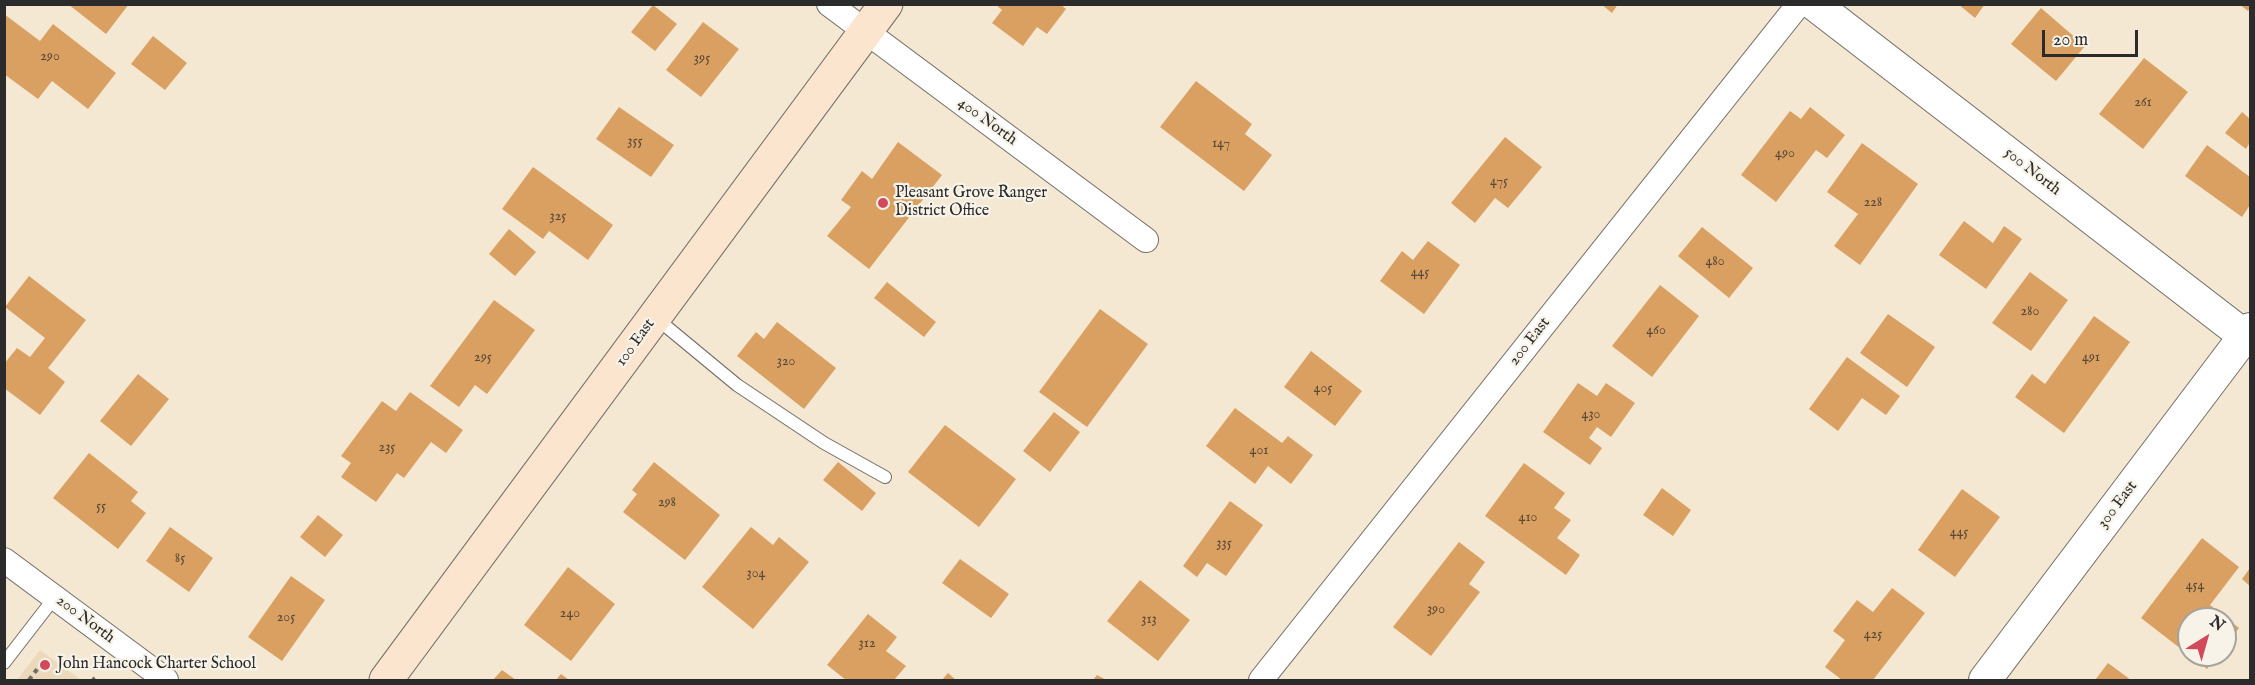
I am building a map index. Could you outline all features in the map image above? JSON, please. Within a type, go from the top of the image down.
[{"type":"main road","name":"100 East","points":[[386,681],[886,4]]},
{"type":"street","name":"400 North","points":[[829,4],[1146,240]]},
{"type":"street","name":"200 East","points":[[1261,681],[1799,4]]},
{"type":"street","name":"500 North","points":[[1814,4],[2249,335]]},
{"type":"street","name":"300 East","points":[[1985,681],[2249,335]]},
{"type":"street","name":"200 North","points":[[4,560],[165,681]]},
{"type":"lane","points":[[655,317],[737,385],[825,443],[885,477]]},
{"type":"lane","points":[[4,663],[55,597]]},
{"type":"path","points":[[28,681],[38,668]]},
{"type":"shaded area","name":"John Hancock Charter School","points":[[40,650],[81,680],[17,680]]},
{"type":"building","points":[[68,4],[129,4],[106,34]]},
{"type":"building","points":[[995,4],[1060,4],[1066,9],[1047,34],[1037,27],[1023,46],[992,23],[1002,10]]},
{"type":"building","points":[[1601,4],[1618,4],[1612,13]]},
{"type":"building","points":[[1958,4],[1985,4],[1975,18]]},
{"type":"building","points":[[2239,4],[2250,4],[2250,8],[2248,11]]},
{"type":"building","points":[[653,5],[677,24],[655,51],[631,32]]},
{"type":"building","points":[[2041,8],[2085,46],[2056,81],[2011,44]]},
{"type":"building","points":[[4,14],[40,41],[53,24],[116,73],[88,109],[52,81],[38,99],[4,74]]},
{"type":"building","points":[[703,22],[739,49],[701,97],[666,70]]},
{"type":"building","points":[[153,36],[187,63],[165,90],[131,64]]},
{"type":"building","points":[[2144,58],[2188,92],[2143,149],[2099,114]]},
{"type":"building","points":[[1196,81],[1252,124],[1245,134],[1272,155],[1244,191],[1160,127]]},
{"type":"building","points":[[619,107],[674,145],[651,177],[596,139]]},
{"type":"building","points":[[1810,107],[1845,135],[1827,158],[1816,150],[1776,202],[1741,175],[1790,111],[1801,119]]},
{"type":"building","points":[[2242,112],[2250,119],[2250,142],[2246,149],[2225,133]]},
{"type":"building","points":[[1505,137],[1542,167],[1508,208],[1495,198],[1475,223],[1451,203]]},
{"type":"building","name":"Pleasant Grove Ranger District Office","points":[[898,142],[942,175],[869,269],[827,236],[851,207],[841,200],[862,171],[872,179]]},
{"type":"building","points":[[1862,143],[1918,184],[1860,265],[1834,246],[1858,214],[1827,192]]},
{"type":"building","points":[[2207,145],[2250,177],[2250,205],[2242,217],[2185,176]]},
{"type":"building","points":[[533,167],[613,225],[588,260],[549,231],[543,239],[502,209]]},
{"type":"building","points":[[1964,221],[1993,243],[2004,226],[2022,239],[1986,289],[1939,255]]},
{"type":"building","points":[[1702,227],[1753,268],[1729,298],[1678,256]]},
{"type":"building","points":[[509,229],[536,252],[515,276],[489,254]]},
{"type":"building","points":[[1428,241],[1460,265],[1424,314],[1380,281],[1402,251],[1413,260]]},
{"type":"building","points":[[2030,272],[2068,300],[2031,351],[1992,323]]},
{"type":"building","points":[[29,276],[86,320],[48,368],[65,382],[40,415],[4,388],[4,364],[17,348],[30,357],[45,338],[5,307]]},
{"type":"building","points":[[887,282],[936,322],[924,337],[874,298]]},
{"type":"building","points":[[1660,285],[1699,316],[1652,377],[1612,346]]},
{"type":"building","points":[[494,300],[535,330],[487,394],[475,385],[459,407],[430,386]]},
{"type":"building","points":[[1100,309],[1148,344],[1087,427],[1039,392]]},
{"type":"building","points":[[1888,314],[1935,347],[1907,387],[1860,353]]},
{"type":"building","points":[[2094,316],[2130,342],[2064,433],[2015,397],[2032,374],[2045,384]]},
{"type":"building","points":[[777,322],[836,368],[804,409],[737,356],[756,332],[764,339]]},
{"type":"building","points":[[1311,351],[1362,391],[1335,426],[1284,387]]},
{"type":"building","points":[[1847,357],[1900,396],[1886,415],[1862,398],[1838,431],[1809,409]]},
{"type":"building","points":[[138,374],[169,399],[131,446],[100,421]]},
{"type":"building","points":[[1578,383],[1597,396],[1606,383],[1635,403],[1611,437],[1597,427],[1589,438],[1602,448],[1590,465],[1543,432]]},
{"type":"building","points":[[410,392],[463,430],[446,453],[431,442],[404,478],[397,473],[376,502],[341,477],[351,463],[341,456],[382,401],[396,411]]},
{"type":"building","points":[[1235,408],[1282,443],[1288,436],[1313,455],[1291,484],[1268,466],[1255,484],[1206,446]]},
{"type":"building","points":[[1054,412],[1080,432],[1050,472],[1023,451]]},
{"type":"building","points":[[945,425],[1016,479],[979,527],[908,472]]},
{"type":"building","points":[[89,453],[138,492],[131,501],[146,513],[118,549],[53,498]]},
{"type":"building","points":[[654,462],[720,515],[685,560],[623,512],[637,494],[632,490]]},
{"type":"building","points":[[838,462],[876,493],[862,511],[823,480]]},
{"type":"building","points":[[1524,463],[1565,493],[1554,508],[1571,520],[1557,538],[1580,555],[1566,575],[1485,516]]},
{"type":"building","points":[[1662,488],[1691,510],[1673,536],[1643,515]]},
{"type":"building","points":[[1962,489],[2000,517],[1955,577],[1918,550]]},
{"type":"building","points":[[1230,501],[1263,525],[1226,576],[1207,563],[1197,577],[1183,566]]},
{"type":"building","points":[[318,515],[343,535],[325,557],[300,537]]},
{"type":"building","points":[[170,527],[213,558],[189,592],[146,561]]},
{"type":"building","points":[[751,527],[773,545],[779,537],[809,562],[753,629],[702,587]]},
{"type":"building","points":[[2202,538],[2239,567],[2210,605],[2213,607],[2177,607],[2177,646],[2141,618]]},
{"type":"building","points":[[1459,542],[1485,562],[1469,584],[1480,592],[1431,656],[1393,627]]},
{"type":"building","points":[[960,559],[1009,594],[991,618],[942,583]]},
{"type":"building","points":[[568,567],[615,604],[571,661],[524,625]]},
{"type":"building","points":[[2250,568],[2250,586],[2242,579]]},
{"type":"building","points":[[291,576],[325,600],[282,661],[248,637]]},
{"type":"building","points":[[1140,580],[1190,620],[1158,661],[1107,621]]},
{"type":"building","points":[[1892,588],[1925,613],[1873,680],[1842,680],[1825,667],[1845,640],[1833,631],[1857,600],[1873,612]]},
{"type":"building","points":[[868,614],[897,637],[886,651],[906,666],[894,680],[846,680],[827,665]]},
{"type":"building","points":[[2108,663],[2131,680],[2095,680]]},
{"type":"building","points":[[502,670],[516,680],[493,680]]},
{"type":"building","points":[[948,673],[956,680],[942,680]]},
{"type":"building","points":[[561,674],[569,680],[556,680]]},
{"type":"building","points":[[1097,675],[1106,680],[1093,680]]},
{"type":"place","name":"Pleasant Grove Ranger District Office","points":[[883,203]]},
{"type":"place","name":"John Hancock Charter School","points":[[45,665]]}]
